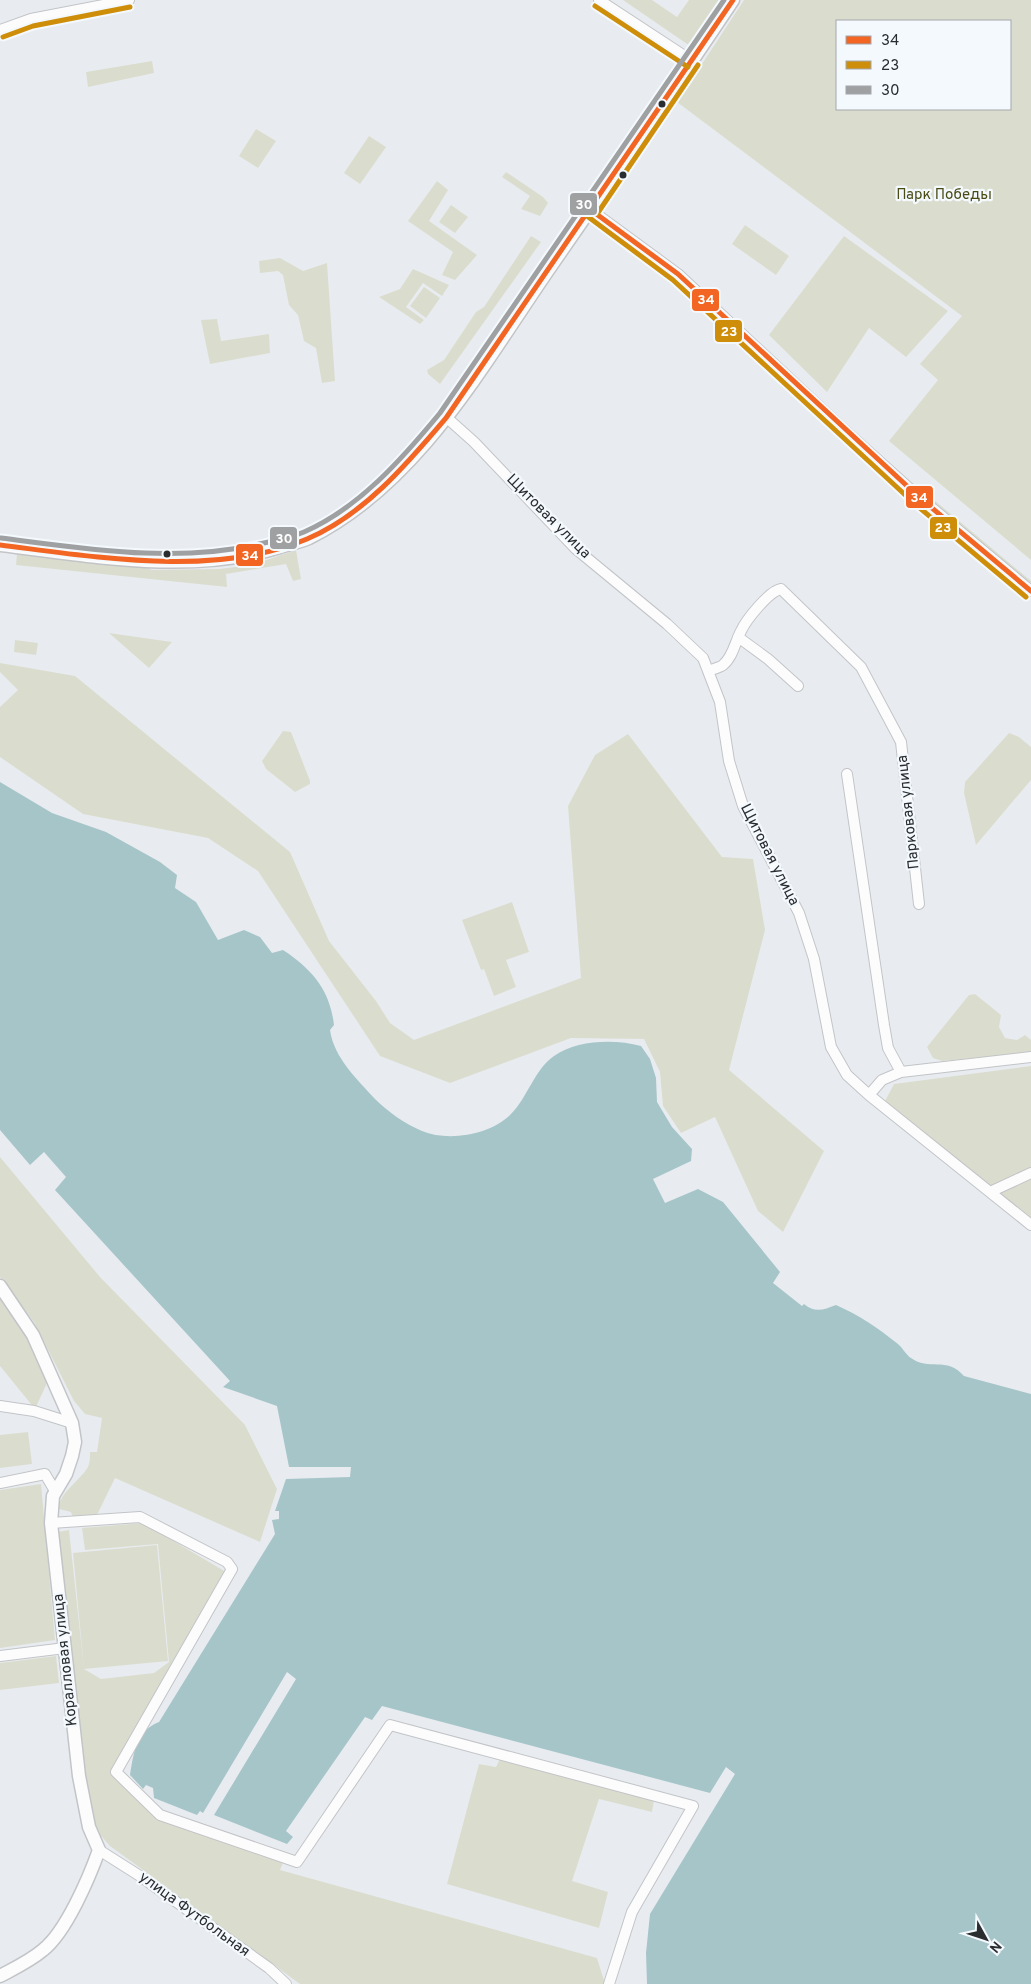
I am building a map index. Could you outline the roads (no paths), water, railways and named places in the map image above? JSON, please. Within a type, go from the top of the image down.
[{"type":"main road","points":[[0,544],[152,562],[236,557],[269,550],[308,538],[358,508],[404,466],[446,417],[591,210],[733,0]]},
{"type":"main road","points":[[0,1286],[30,1329],[73,1429]]},
{"type":"main road","name":"Коралловая улица","points":[[73,1429],[70,1464],[55,1491],[50,1507],[79,1776],[89,1827],[99,1850]]},
{"type":"main road","points":[[0,1976],[33,1958],[53,1941],[92,1870],[99,1850]]},
{"type":"street","points":[[0,30],[31,19],[129,0]]},
{"type":"street","points":[[599,0],[692,61]]},
{"type":"street","points":[[591,210],[678,274],[854,440],[1031,591]]},
{"type":"street","name":"Щитовая улица","points":[[446,417],[466,433],[576,549],[666,624],[703,658],[720,702],[729,761],[743,806],[799,913],[814,959],[830,1047],[847,1075],[869,1096],[1031,1225]]},
{"type":"street","name":"Парковая улица","points":[[708,671],[722,665],[733,650],[738,637],[754,613],[773,592],[781,589],[861,667],[901,742],[919,904]]},
{"type":"street","points":[[738,637],[768,659],[798,686]]},
{"type":"street","points":[[847,774],[884,1026],[888,1048],[901,1072]]},
{"type":"street","points":[[869,1096],[882,1080],[901,1072],[1031,1058]]},
{"type":"street","points":[[990,1192],[1031,1173]]},
{"type":"street","points":[[0,1406],[34,1411],[73,1429]]},
{"type":"street","points":[[0,1483],[46,1474],[55,1491]]},
{"type":"street","points":[[51,1523],[140,1517],[227,1562],[232,1569],[116,1772],[160,1815],[297,1862],[390,1725],[693,1806],[632,1912],[609,1984]]},
{"type":"street","points":[[0,1656],[65,1648]]},
{"type":"street","name":"улица Футбольная","points":[[99,1850],[140,1876],[268,1968],[286,1984]]},
{"type":"water","points":[[0,782],[52,813],[106,832],[160,862],[177,875],[175,888],[196,902],[218,940],[244,930],[260,937],[272,953],[283,950],[303,965],[324,991],[334,1025],[330,1030],[332,1040],[347,1068],[385,1108],[403,1121],[422,1131],[444,1136],[456,1136],[481,1132],[492,1127],[511,1114],[541,1069],[554,1056],[563,1051],[596,1042],[619,1042],[641,1046],[650,1059],[656,1078],[657,1102],[672,1127],[692,1149],[691,1161],[653,1179],[665,1203],[698,1189],[723,1202],[780,1272],[773,1283],[802,1306],[804,1304],[812,1309],[819,1310],[836,1305],[876,1327],[917,1362],[944,1365],[958,1370],[964,1376],[1031,1394],[1031,1984],[647,1984],[646,1953],[650,1914],[735,1774],[726,1767],[710,1793],[382,1706],[372,1720],[365,1717],[286,1831],[293,1837],[287,1844],[214,1815],[296,1679],[287,1672],[203,1813],[200,1811],[197,1815],[154,1798],[153,1788],[146,1785],[143,1789],[130,1775],[137,1743],[145,1731],[159,1722],[275,1534],[272,1520],[279,1519],[279,1511],[275,1511],[286,1479],[350,1477],[351,1467],[289,1467],[277,1406],[223,1387],[230,1381],[55,1190],[66,1177],[44,1152],[30,1165],[0,1130]]},
{"type":"park label","name":"Парк Победы","points":[[944,195]]}]
